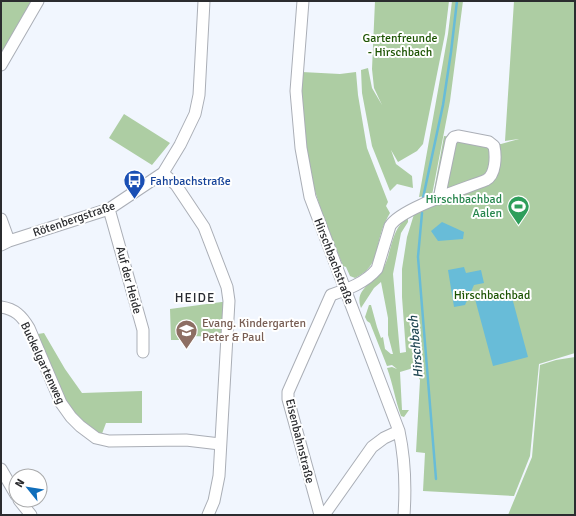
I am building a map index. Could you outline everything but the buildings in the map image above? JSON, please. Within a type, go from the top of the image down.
[{"type":"street","points":[[1,65],[38,1]]},
{"type":"street","points":[[204,1],[199,95],[195,114],[180,145],[163,173],[176,185],[204,226],[227,287],[229,301],[219,476],[214,501],[208,515]]},
{"type":"street","name":"Hirschbachstraße","points":[[303,1],[296,91],[301,148],[310,197],[399,431],[405,474],[404,515]]},
{"type":"street","name":"Eisenbahnstraße","points":[[320,515],[288,400],[288,392],[331,295],[360,283],[377,269],[390,226],[393,221],[412,209],[491,178],[493,173],[494,146],[489,142],[458,136],[454,137],[451,141],[439,198]]},
{"type":"street","name":"Rötenbergstraße","points":[[5,243],[110,209],[163,173]]},
{"type":"street","name":"Auf der Heide","points":[[110,209],[143,330],[143,352]]},
{"type":"street","points":[[1,219],[5,243]]},
{"type":"street","name":"Buckelgartenweg","points":[[1,307],[13,310],[22,318],[28,328],[61,402],[70,417],[96,438],[109,441],[186,440],[220,444]]},
{"type":"street","points":[[324,515],[372,447],[384,438],[399,431]]},
{"type":"street","points":[[1,469],[8,481]]},
{"type":"green space","points":[[1,1],[31,1],[1,60]]},
{"type":"green space","name":"Gartenfreunde - Hirschbach","points":[[375,1],[449,1],[445,34],[423,144],[417,151],[398,162],[391,150],[396,164],[412,176],[413,188],[397,184],[390,191],[372,146],[362,93],[361,70],[368,68],[372,88],[382,105],[374,88],[372,69]]},
{"type":"green space","points":[[452,1],[463,1],[450,101],[432,195],[419,197],[448,34]]},
{"type":"green space","name":"Hirschbachbad","points":[[514,1],[575,1],[575,353],[539,364],[530,456],[514,496],[423,491],[425,453],[416,452],[420,380],[413,367],[400,372],[402,410],[409,410],[404,417],[401,416],[387,368],[392,367],[397,369],[392,365],[387,366],[370,323],[365,317],[369,305],[371,305],[381,338],[383,337],[385,349],[393,354],[388,335],[388,318],[381,282],[374,288],[361,308],[359,301],[360,295],[381,272],[387,260],[395,234],[402,222],[408,216],[408,222],[401,233],[393,274],[400,353],[406,352],[402,297],[402,269],[407,237],[415,211],[433,196],[444,136],[501,144],[519,139],[505,141]]},
{"type":"green space","points":[[302,72],[340,74],[356,72],[358,95],[367,148],[388,202],[386,206],[390,213],[383,228],[372,264],[362,274],[355,278],[350,276],[346,267],[343,266],[320,208],[310,174],[305,145]]},
{"type":"green space","points":[[124,114],[170,143],[152,165],[109,138]]},
{"type":"green space","points":[[229,301],[227,337],[189,336],[189,340],[171,340],[170,309]]},
{"type":"green space","points":[[44,333],[65,369],[82,393],[142,391],[142,423],[106,423],[100,439],[71,417],[32,335]]},
{"type":"green space","points":[[575,357],[575,515],[508,515],[532,457],[540,365],[556,360]]},
{"type":"water","points":[[442,222],[464,232],[463,239],[438,241],[431,231]]},
{"type":"water","points":[[464,267],[466,273],[481,270],[484,283],[474,285],[465,305],[454,307],[448,270]]},
{"type":"water","points":[[510,290],[528,357],[493,366],[475,299]]},
{"type":"waterway","name":"Hirschbach","points":[[423,198],[443,105],[457,1]]},
{"type":"waterway","name":"Hirschbach","points":[[422,213],[418,257],[436,479]]},
{"type":"place","name":"Fahrbachstraße","points":[[135,200]]},
{"type":"place","name":"Hirschbachbad Aalen","points":[[518,226]]},
{"type":"place","name":"Evang. Kindergarten Peter & Paul","points":[[187,350]]},
{"type":"district","name":"HEIDE","points":[[195,297]]}]
